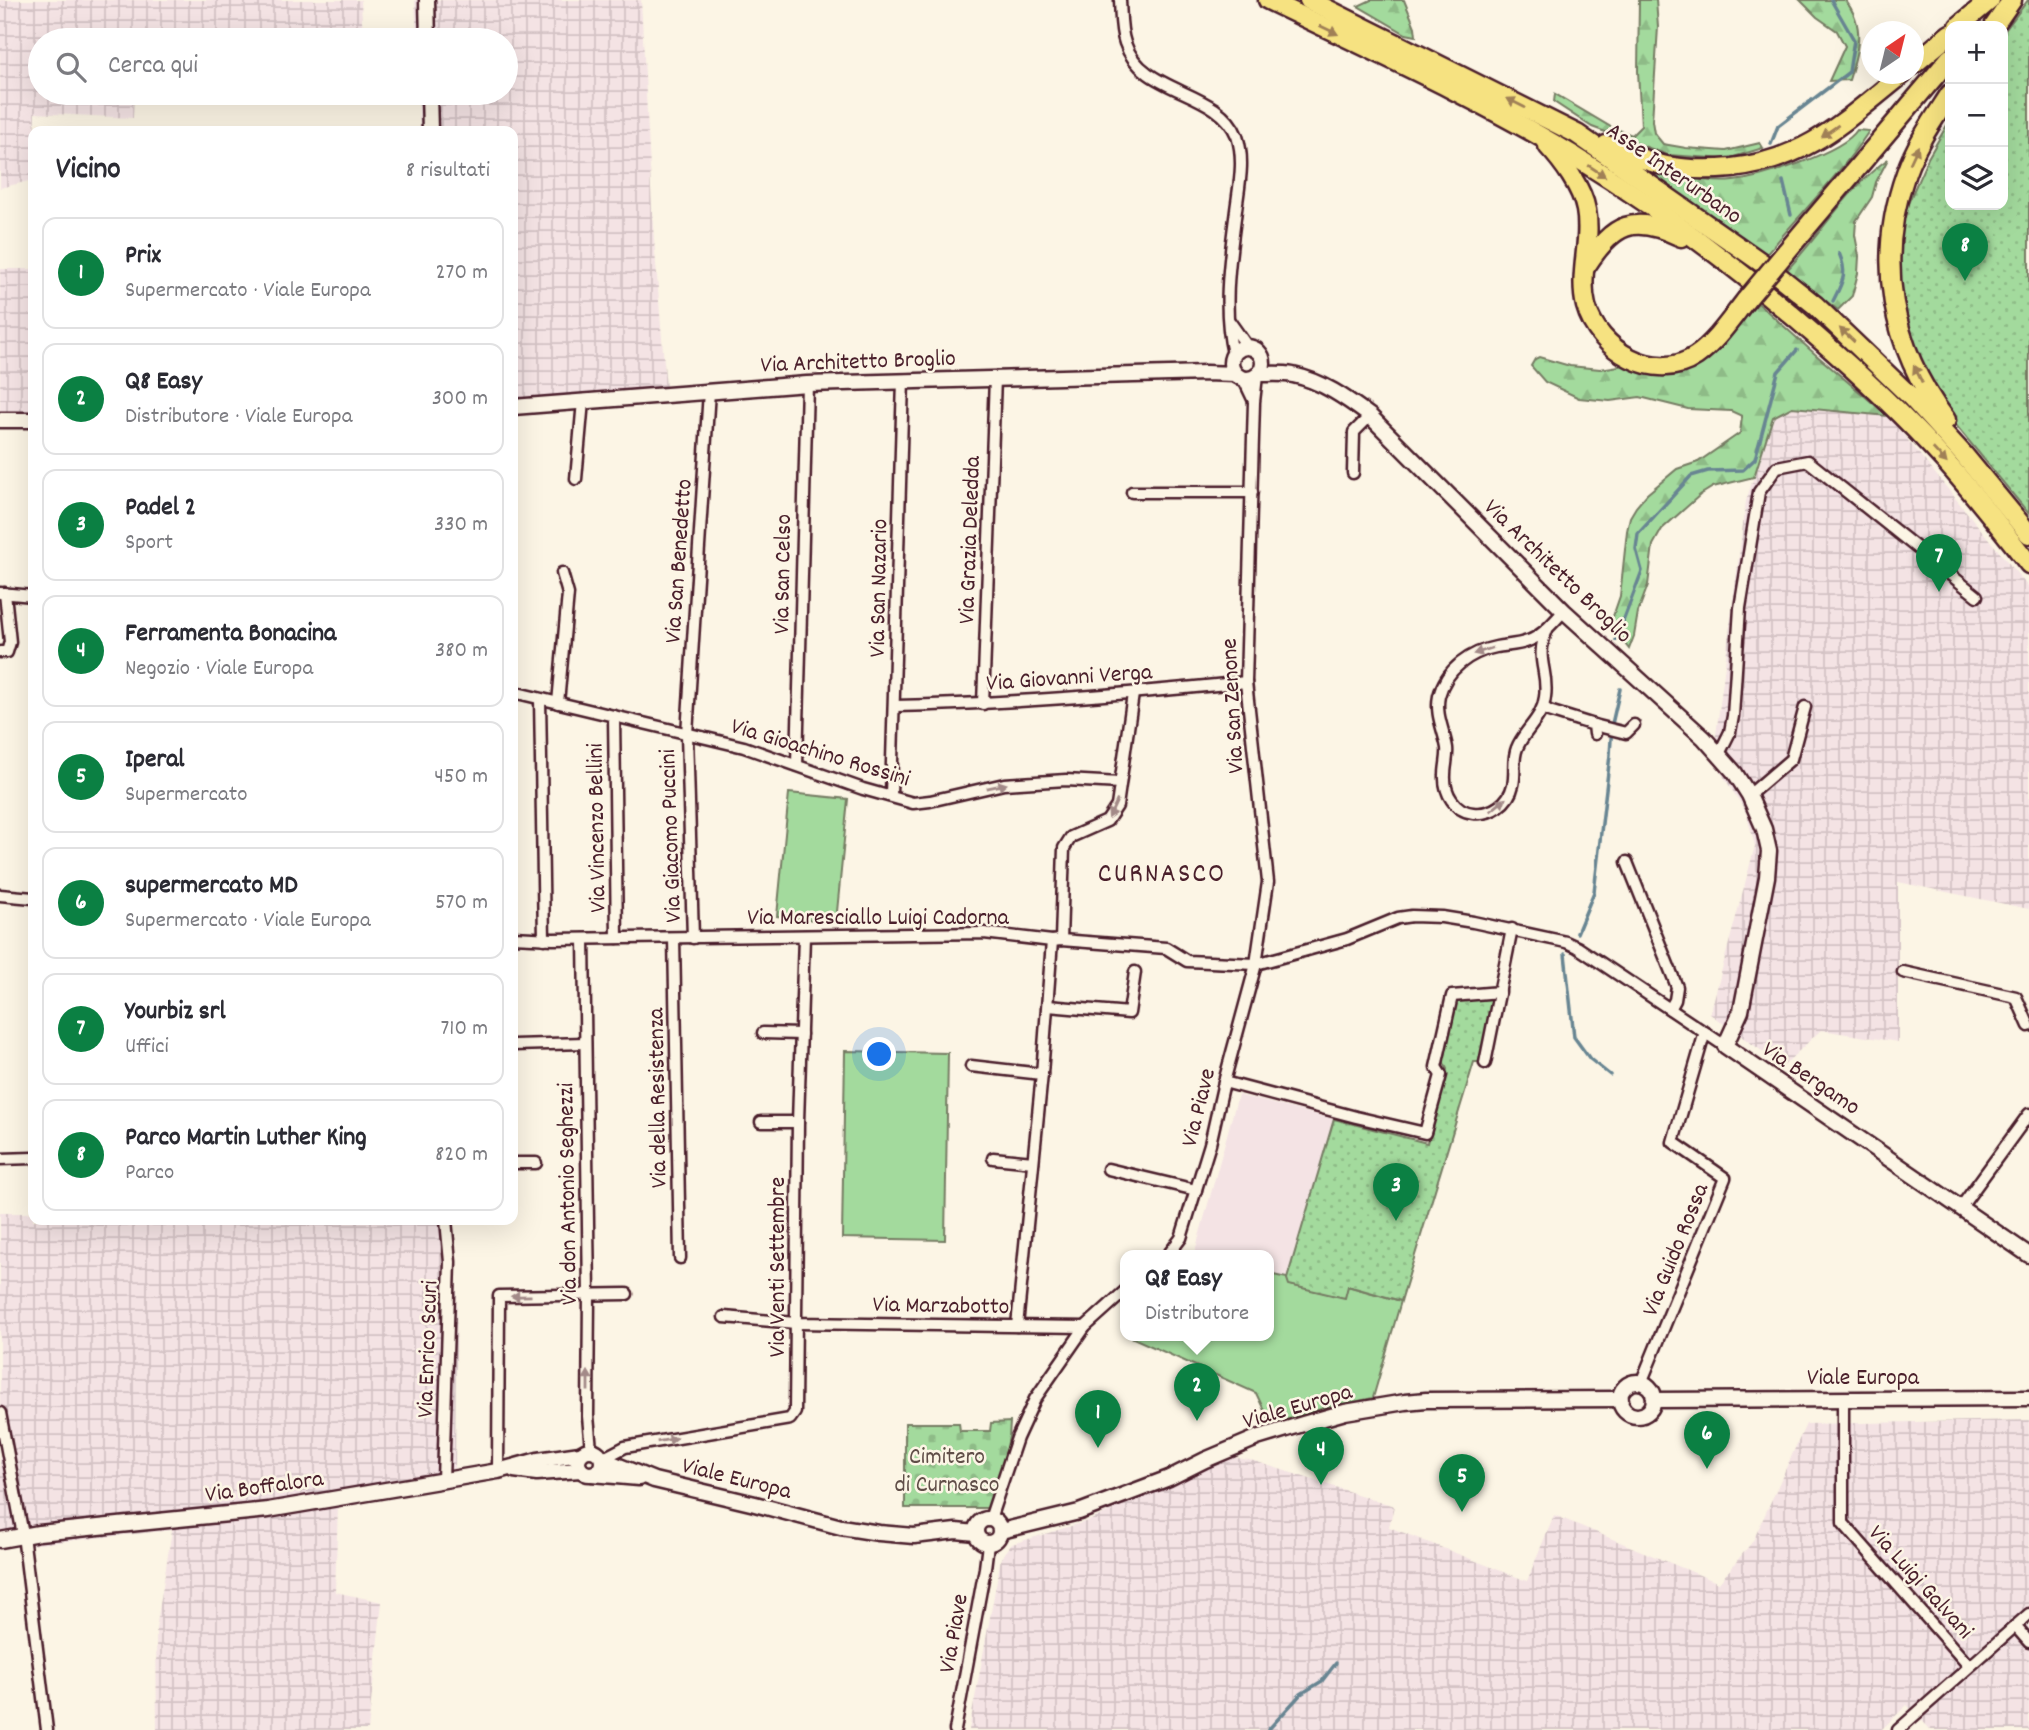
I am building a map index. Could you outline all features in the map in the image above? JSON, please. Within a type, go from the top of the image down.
[{"type":"highway","name":"Asse Interurbano","points":[[1268,0],[1538,135],[1630,192],[1715,253]]},
{"type":"highway","name":"Asse Interurbano","points":[[1309,0],[1577,134],[1706,223],[1815,305],[1911,397],[1963,454]]},
{"type":"highway","points":[[1965,21],[1990,0]]},
{"type":"highway","points":[[1981,21],[1999,0]]},
{"type":"highway","points":[[1997,21],[2012,0]]},
{"type":"highway","points":[[1924,56],[1945,38]]},
{"type":"highway","points":[[1538,135],[1571,176],[1586,208],[1584,269],[1587,306],[1593,322],[1605,339],[1620,353],[1633,360],[1675,364],[1694,358],[1714,340],[1945,64]]},
{"type":"highway","points":[[1577,134],[1666,166],[1704,170],[1761,164],[1784,157],[1833,131],[1891,84]]},
{"type":"highway","points":[[1945,102],[1918,146],[1906,172],[1897,204],[1890,270],[1895,309],[1902,341],[1932,402],[1958,438],[1963,454],[2029,534]]},
{"type":"highway","points":[[1584,269],[1607,237],[1617,230],[1642,224],[1670,231],[1715,253],[1792,315],[1866,381],[1944,460],[2029,564]]},
{"type":"street","points":[[427,0],[428,28]]},
{"type":"street","points":[[1120,0],[1125,45],[1140,68],[1211,107],[1225,119],[1236,135],[1241,161],[1228,279],[1231,365],[1248,376],[1262,369],[1263,359],[1257,350],[1241,347],[1232,357]]},
{"type":"street","points":[[429,105],[429,126]]},
{"type":"street","points":[[1228,318],[1247,346]]},
{"type":"street","name":"Via Architetto Broglio","points":[[1206,373],[1232,357]]},
{"type":"street","name":"Via Architetto Broglio","points":[[1263,359],[1290,374],[1313,380],[1333,390],[1370,416],[1564,611],[1704,738],[1749,794],[1769,851],[1767,877],[1741,1011],[1725,1046]]},
{"type":"street","name":"Via Architetto Broglio","points":[[518,407],[807,384],[1206,373],[1248,376],[1290,374]]},
{"type":"street","name":"Via San Zenone","points":[[1248,376],[1254,402],[1245,682],[1268,882],[1256,964]]},
{"type":"street","name":"Via Grazia Deledda","points":[[983,704],[995,378]]},
{"type":"street","name":"Via San Nazario","points":[[891,796],[903,380]]},
{"type":"street","name":"Via San Celso","points":[[797,765],[807,384]]},
{"type":"street","name":"Via San Benedetto","points":[[687,734],[709,391]]},
{"type":"street","points":[[576,479],[583,401]]},
{"type":"street","points":[[1353,473],[1354,432],[1370,416]]},
{"type":"street","points":[[0,421],[28,420]]},
{"type":"street","points":[[1719,754],[1730,732],[1733,716],[1740,608],[1759,492],[1777,467],[1808,461],[1977,596]]},
{"type":"street","points":[[1132,492],[1252,492]]},
{"type":"street","points":[[558,703],[568,594],[562,573]]},
{"type":"street","points":[[0,652],[6,652],[10,642],[2,593],[28,596]]},
{"type":"street","points":[[1547,630],[1540,652],[1545,682],[1543,707],[1518,746],[1514,759],[1513,785],[1508,796],[1500,806],[1489,812],[1472,813],[1459,808],[1444,786],[1447,756],[1438,709],[1444,684],[1451,673],[1471,655],[1528,641],[1547,630],[1564,611]]},
{"type":"street","name":"Via Giovanni Verga","points":[[895,706],[983,704],[1133,694],[1245,682]]},
{"type":"street","name":"Via Gioachino Rossini","points":[[518,693],[744,747],[863,789],[913,803],[1004,784],[1066,780],[1120,783]]},
{"type":"street","points":[[1017,1326],[1064,848],[1071,837],[1107,821],[1117,806],[1133,694]]},
{"type":"street","points":[[540,699],[544,939]]},
{"type":"street","points":[[1543,707],[1595,730],[1626,733],[1634,724]]},
{"type":"street","points":[[1749,794],[1791,759],[1805,707]]},
{"type":"street","name":"Via Vincenzo Bellini","points":[[614,716],[617,939]]},
{"type":"street","name":"Via Giacomo Puccini","points":[[687,734],[693,938]]},
{"type":"street","points":[[1626,862],[1677,987],[1670,1009]]},
{"type":"street","points":[[0,895],[28,898]]},
{"type":"street","name":"Via Maresciallo Luigi Cadorna","points":[[518,937],[617,939],[984,933],[1166,948],[1187,961],[1256,964],[1348,939],[1398,918],[1412,916],[1442,917],[1566,942]]},
{"type":"street","points":[[1485,1063],[1512,929]]},
{"type":"street","name":"Via Venti Settembre","points":[[795,1412],[798,1122],[804,936]]},
{"type":"street","name":"Via della Resistenza","points":[[674,938],[680,1258]]},
{"type":"street","name":"Via don Antonio Seghezzi","points":[[584,939],[588,1416],[591,1454]]},
{"type":"street","name":"Via Bergamo","points":[[1566,942],[1705,1032],[2029,1255]]},
{"type":"street","name":"Via Piave","points":[[1172,1250],[1181,1238],[1196,1191],[1256,964]]},
{"type":"street","points":[[1048,1006],[1129,1013],[1135,972]]},
{"type":"street","points":[[1903,972],[2015,997],[2029,1026]]},
{"type":"street","points":[[1224,1082],[1425,1133],[1441,1075],[1436,1067],[1452,996],[1500,992]]},
{"type":"street","name":"Via Guido Rossa","points":[[1641,1383],[1725,1178],[1672,1142],[1705,1032]]},
{"type":"street","points":[[763,1033],[801,1034]]},
{"type":"street","points":[[518,1045],[585,1043]]},
{"type":"street","points":[[971,1066],[1042,1074]]},
{"type":"street","points":[[1961,1207],[2029,1114]]},
{"type":"street","points":[[761,1122],[798,1122]]},
{"type":"street","points":[[0,1159],[28,1158]]},
{"type":"street","points":[[993,1158],[1033,1162]]},
{"type":"street","points":[[518,1163],[536,1163]]},
{"type":"street","points":[[1108,1169],[1196,1191]]},
{"type":"street","name":"Via Enrico Scuri","points":[[443,1480],[450,1262],[446,1225]]},
{"type":"street","points":[[504,1470],[499,1296],[627,1294]]},
{"type":"street","points":[[990,1519],[1017,1438],[1035,1399],[1085,1327],[1120,1296]]},
{"type":"street","name":"Via Marzabotto","points":[[724,1317],[796,1323],[1085,1327]]},
{"type":"street","points":[[1621,1399],[1623,1391],[1629,1385],[1641,1383],[1651,1389],[1654,1399]]},
{"type":"street","name":"Viale Europa","points":[[1001,1531],[1079,1512],[1169,1478],[1257,1438],[1345,1412],[1405,1402],[1621,1399],[1626,1412],[1636,1416],[1646,1414],[1654,1399],[2029,1398]]},
{"type":"street","name":"Via Luigi Galvani","points":[[1843,1399],[1843,1523],[1969,1666]]},
{"type":"street","name":"Via Boffalora","points":[[0,1540],[23,1535],[268,1510],[504,1470],[538,1460],[591,1454],[790,1419],[795,1412]]},
{"type":"street","points":[[0,1413],[23,1535],[47,1730]]},
{"type":"street","points":[[591,1454],[599,1470],[587,1472],[577,1462],[591,1454]]},
{"type":"street","name":"Viale Europa","points":[[591,1454],[654,1480]]},
{"type":"street","name":"Via Boffalora","points":[[504,1470],[537,1473],[587,1472]]},
{"type":"street","name":"Viale Europa","points":[[587,1472],[654,1480],[841,1527],[879,1533],[914,1536],[956,1531],[976,1533]]},
{"type":"street","points":[[990,1519],[996,1522],[1001,1531],[998,1539],[988,1544],[979,1539],[976,1533],[979,1522],[990,1519]]},
{"type":"street","name":"Via Piave","points":[[955,1730],[988,1544]]},
{"type":"street","points":[[1898,1730],[2029,1614]]},
{"type":"street","points":[[2015,1626],[2029,1643]]},
{"type":"shaded area","points":[[0,0],[361,0],[362,28],[28,28],[28,105],[134,105],[133,118],[35,113],[35,126],[28,126],[28,181],[0,188]]},
{"type":"shaded area","points":[[415,0],[641,0],[653,226],[666,388],[518,398],[518,126],[420,126],[419,105],[518,105],[518,28],[416,28]]},
{"type":"shaded area","points":[[0,269],[28,269],[28,416],[0,416]]},
{"type":"shaded area","points":[[1792,407],[1888,416],[2029,588],[2029,909],[1898,882],[1898,1042],[1821,1030],[1783,1066],[1710,1014],[1755,846],[1746,812],[1710,755],[1716,735],[1746,501],[1773,417]]},
{"type":"shaded area","points":[[1238,1095],[1334,1119],[1287,1278],[1274,1275],[1274,1250],[1195,1250]]},
{"type":"shaded area","points":[[0,1213],[28,1213],[28,1225],[452,1225],[457,1268],[455,1468],[338,1508],[335,1592],[382,1602],[368,1730],[157,1730],[156,1629],[172,1530],[0,1548]]},
{"type":"shaded area","points":[[2029,1420],[2029,1606],[2019,1616],[2029,1628],[2029,1730],[1931,1730],[1907,1705],[1881,1730],[969,1730],[1001,1558],[1012,1544],[1091,1520],[1227,1456],[1254,1461],[1394,1506],[1389,1527],[1527,1581],[1554,1515],[1719,1583],[1753,1541],[1806,1424]]},
{"type":"green space","points":[[1371,0],[1404,0],[1416,36],[1406,34],[1358,6]]},
{"type":"green space","points":[[1639,0],[1656,0],[1658,27],[1652,121],[1654,133],[1663,144],[1726,151],[1760,143],[1763,148],[1727,159],[1668,155],[1592,127],[1554,102],[1555,94],[1611,127],[1632,135],[1641,126],[1638,71]]},
{"type":"green space","points":[[1800,0],[1845,0],[1852,10],[1858,39],[1849,80],[1829,81],[1845,46],[1837,31],[1817,17]]},
{"type":"green space","points":[[2029,0],[2029,514],[1945,412],[1922,366],[1904,316],[1898,247],[1906,208],[1928,158],[1945,129],[1945,210],[2008,210],[2008,26]]},
{"type":"green space","points":[[1857,130],[1869,131],[1832,179],[1765,256],[1652,175],[1658,171],[1714,181],[1746,179],[1819,155],[1836,147]]},
{"type":"green space","points":[[1888,159],[1876,182],[1872,197],[1856,221],[1858,273],[1852,296],[1838,310],[1786,271],[1860,183]]},
{"type":"green space","points":[[1758,303],[1888,416],[1792,407],[1773,417],[1754,477],[1713,487],[1662,529],[1653,545],[1648,585],[1629,649],[1610,625],[1620,596],[1630,517],[1647,494],[1677,469],[1698,462],[1740,433],[1742,416],[1731,411],[1688,409],[1640,397],[1610,401],[1579,398],[1545,382],[1531,366],[1539,357],[1570,366],[1600,369],[1715,351]]},
{"type":"green space","points":[[789,793],[848,799],[836,922],[777,916]]},
{"type":"green space","points":[[1493,996],[1480,1062],[1474,1062],[1401,1301],[1348,1286],[1345,1298],[1289,1285],[1287,1279],[1334,1119],[1427,1143],[1447,1069],[1442,1059],[1456,1001]]},
{"type":"green space","points":[[845,1051],[948,1053],[945,1240],[842,1238]]},
{"type":"green space","points":[[1274,1275],[1287,1278],[1290,1285],[1344,1297],[1347,1286],[1401,1301],[1373,1398],[1321,1409],[1271,1425],[1256,1393],[1140,1341],[1274,1341]]},
{"type":"green space","name":"Cimitero di Curnasco","points":[[1010,1422],[1008,1445],[990,1508],[905,1508],[905,1423],[959,1423],[960,1431],[990,1431],[991,1423]]},
{"type":"waterway","points":[[1771,144],[1778,126],[1849,72],[1854,40],[1831,0]]},
{"type":"waterway","points":[[1783,181],[1791,215]]},
{"type":"waterway","points":[[1833,301],[1843,277],[1839,253]]},
{"type":"waterway","points":[[1616,640],[1642,571],[1636,549],[1638,534],[1691,476],[1708,471],[1743,470],[1755,459],[1778,372],[1797,350]]},
{"type":"waterway","points":[[1577,933],[1594,892],[1612,724],[1620,689]]},
{"type":"waterway","points":[[1565,954],[1574,1037],[1590,1059],[1610,1075]]},
{"type":"waterway","points":[[1268,1730],[1301,1694],[1322,1681],[1336,1663]]},
{"type":"place","name":"Parco Martin Luther King","points":[[1965,281]]},
{"type":"place","name":"Yourbiz srl","points":[[1939,592]]},
{"type":"place","name":"Padel 2","points":[[1396,1221]]},
{"type":"place","name":"Q8 Easy","points":[[1197,1421]]},
{"type":"place","name":"Prix","points":[[1098,1448]]},
{"type":"place","name":"supermercato MD","points":[[1707,1469]]},
{"type":"place","name":"Ferramenta Bonacina","points":[[1321,1485]]},
{"type":"place","name":"Iperal","points":[[1462,1512]]},
{"type":"district","name":"CURNASCO","points":[[1162,871]]}]
